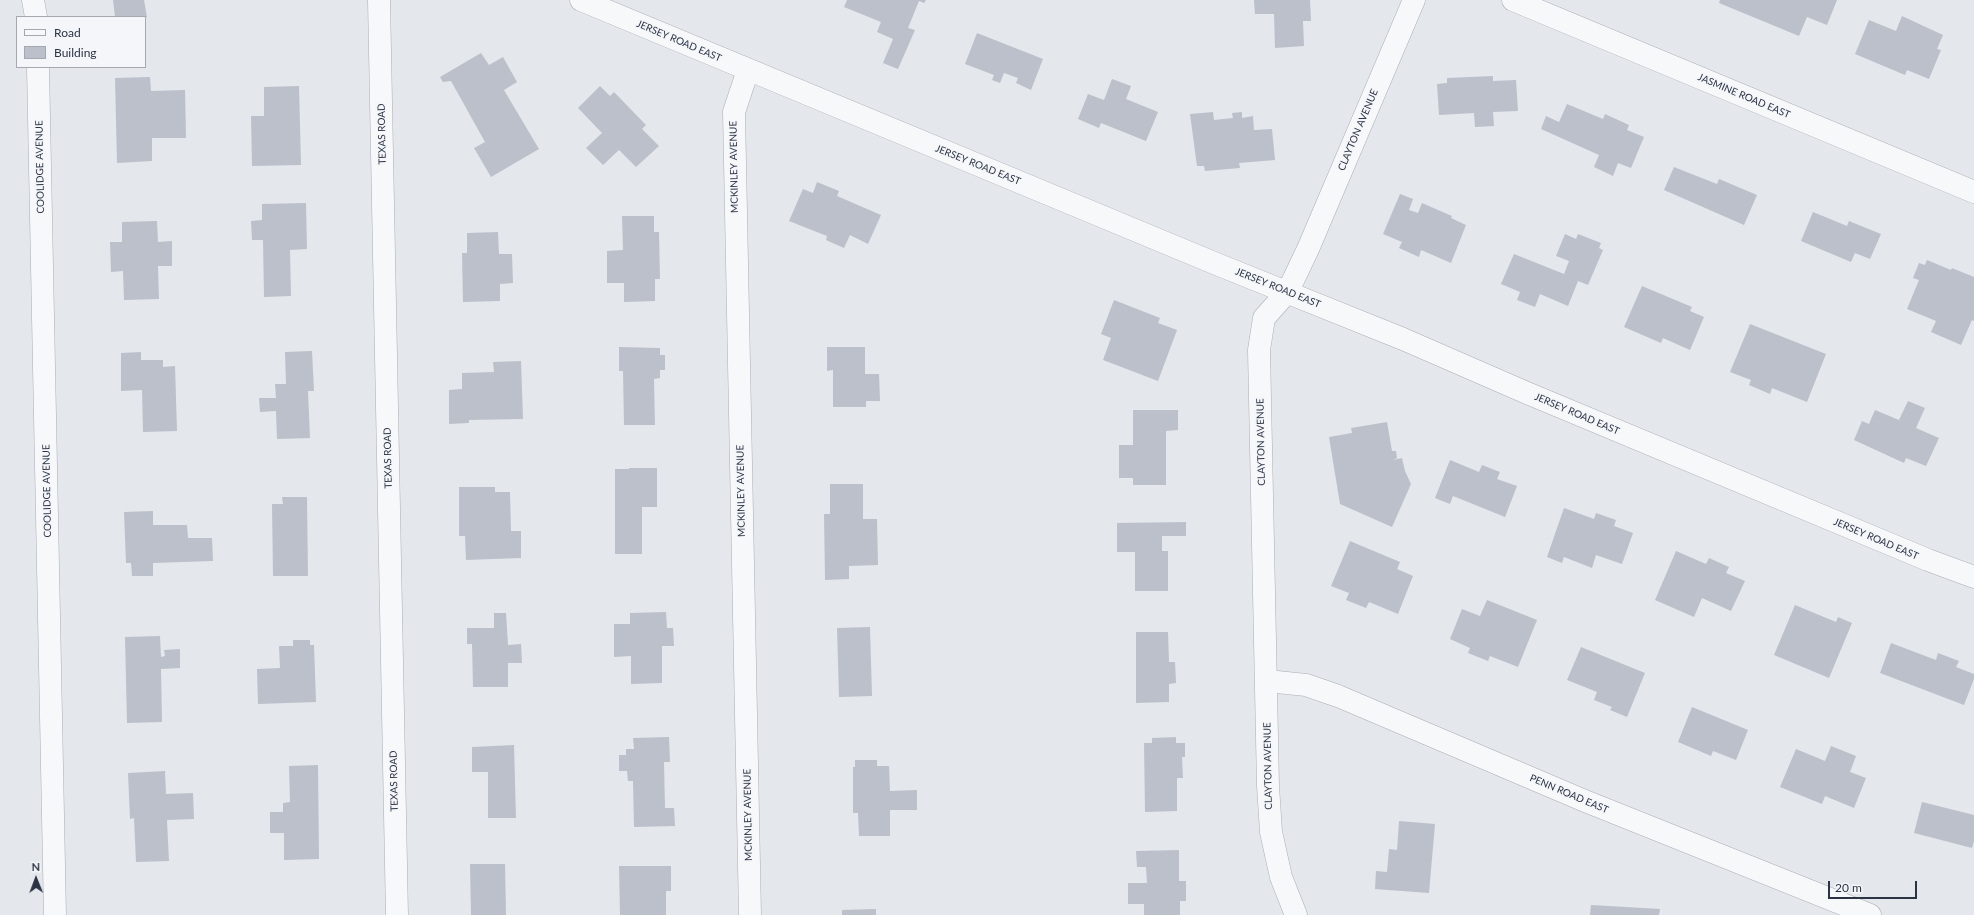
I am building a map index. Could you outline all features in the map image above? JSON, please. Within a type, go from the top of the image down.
[{"type":"street","points":[[33,0],[36,16]]},
{"type":"street","name":"TEXAS ROAD","points":[[379,0],[397,915]]},
{"type":"street","name":"JERSEY ROAD EAST","points":[[581,0],[1219,265],[1288,291],[1899,548],[1974,577]]},
{"type":"street","name":"CLAYTON AVENUE","points":[[1296,915],[1281,877],[1271,832],[1268,786],[1259,350],[1264,318],[1288,291],[1308,249],[1414,0]]},
{"type":"street","name":"JASMINE ROAD EAST","points":[[1513,0],[1974,192]]},
{"type":"street","name":"COOLIDGE AVENUE","points":[[38,68],[55,915]]},
{"type":"street","name":"MCKINLEY AVENUE","points":[[748,70],[734,112],[734,120],[750,915]]},
{"type":"street","name":"PENN ROAD EAST","points":[[1267,681],[1306,685],[1338,696],[1585,801],[1870,915]]},
{"type":"building","points":[[113,0],[144,0],[147,17],[115,16]]},
{"type":"building","points":[[847,0],[926,0],[924,3],[919,1],[908,28],[915,30],[898,69],[883,63],[893,39],[877,32],[881,22],[844,7]]},
{"type":"building","points":[[1254,0],[1310,0],[1311,21],[1303,21],[1304,46],[1275,48],[1274,14],[1255,14]]},
{"type":"building","points":[[1720,0],[1837,0],[1827,25],[1807,17],[1799,36],[1719,3]]},
{"type":"building","points":[[1902,16],[1943,35],[1937,49],[1941,50],[1929,79],[1907,70],[1905,75],[1855,54],[1869,20],[1896,31]]},
{"type":"building","points":[[977,33],[1043,59],[1031,90],[1016,83],[1018,78],[1004,73],[1000,83],[992,80],[994,75],[965,64]]},
{"type":"building","points":[[481,53],[489,65],[503,57],[517,82],[504,90],[539,149],[491,177],[474,148],[485,142],[451,81],[443,82],[440,77]]},
{"type":"building","points":[[1493,76],[1493,81],[1516,80],[1518,111],[1493,112],[1494,126],[1475,127],[1474,113],[1439,115],[1437,84],[1447,83],[1447,78]]},
{"type":"building","points":[[150,77],[151,91],[185,90],[186,138],[152,138],[152,161],[117,163],[115,78]]},
{"type":"building","points":[[1112,79],[1131,86],[1126,99],[1158,112],[1146,141],[1101,123],[1099,128],[1078,119],[1088,94],[1104,100]]},
{"type":"building","points":[[299,86],[301,165],[252,166],[251,116],[264,116],[264,87]]},
{"type":"building","points":[[600,86],[610,96],[614,92],[646,125],[642,129],[659,146],[636,167],[619,150],[603,165],[586,148],[602,133],[578,108]]},
{"type":"building","points":[[1567,104],[1603,119],[1605,114],[1629,125],[1627,130],[1644,137],[1631,168],[1618,163],[1613,176],[1594,167],[1599,155],[1541,129],[1546,116],[1559,122]]},
{"type":"building","points":[[1213,112],[1214,120],[1233,118],[1232,113],[1242,112],[1242,118],[1253,116],[1254,130],[1272,129],[1275,160],[1239,163],[1240,168],[1205,171],[1204,166],[1197,166],[1190,114]]},
{"type":"building","points":[[1674,167],[1717,184],[1719,179],[1757,195],[1744,225],[1664,190]]},
{"type":"building","points":[[817,182],[839,191],[837,196],[881,215],[868,244],[850,235],[844,248],[826,240],[827,236],[789,221],[803,189],[813,193]]},
{"type":"building","points":[[1400,194],[1413,199],[1409,210],[1418,213],[1422,203],[1452,216],[1451,218],[1466,225],[1451,263],[1421,250],[1419,257],[1399,248],[1402,242],[1383,234]]},
{"type":"building","points":[[306,203],[307,249],[290,250],[291,296],[264,297],[263,240],[252,240],[251,221],[262,220],[262,204]]},
{"type":"building","points":[[1813,212],[1847,226],[1849,221],[1881,234],[1870,259],[1855,253],[1851,262],[1801,241]]},
{"type":"building","points":[[622,216],[654,216],[654,232],[659,232],[660,279],[655,279],[655,301],[624,302],[624,283],[607,283],[607,251],[623,250]]},
{"type":"building","points":[[157,221],[158,242],[172,241],[172,266],[158,266],[159,299],[124,300],[123,271],[111,272],[110,242],[122,242],[122,222]]},
{"type":"building","points":[[498,232],[499,254],[512,254],[513,283],[500,284],[500,301],[463,302],[462,253],[467,253],[467,233]]},
{"type":"building","points":[[1565,234],[1576,239],[1578,234],[1601,243],[1599,248],[1603,250],[1588,285],[1578,281],[1568,306],[1540,294],[1535,307],[1517,300],[1520,292],[1501,284],[1514,254],[1564,274],[1569,261],[1556,256]]},
{"type":"building","points":[[1927,260],[1951,270],[1952,268],[1974,277],[1974,321],[1972,320],[1961,345],[1931,332],[1936,321],[1907,309],[1919,280],[1913,278],[1919,263],[1925,265]]},
{"type":"building","points":[[1642,286],[1692,307],[1690,311],[1704,317],[1690,350],[1663,338],[1661,343],[1624,327]]},
{"type":"building","points":[[1114,300],[1160,318],[1158,323],[1177,330],[1158,381],[1103,360],[1111,338],[1101,334]]},
{"type":"building","points":[[1750,324],[1826,354],[1807,402],[1772,388],[1770,394],[1749,385],[1751,380],[1730,372]]},
{"type":"building","points":[[619,347],[660,348],[660,355],[665,355],[665,370],[660,370],[660,378],[654,379],[655,425],[624,425],[623,371],[619,371]]},
{"type":"building","points":[[827,347],[865,347],[865,374],[879,374],[880,401],[866,401],[866,407],[833,407],[833,370],[827,371]]},
{"type":"building","points":[[312,351],[314,391],[308,391],[310,438],[277,439],[276,411],[260,412],[259,398],[276,398],[275,384],[286,384],[285,352]]},
{"type":"building","points":[[141,352],[141,360],[163,360],[163,367],[175,366],[177,431],[143,432],[142,390],[121,391],[121,353]]},
{"type":"building","points":[[521,361],[523,419],[469,420],[469,423],[449,424],[449,390],[462,389],[462,373],[494,372],[493,362]]},
{"type":"building","points":[[1908,401],[1925,408],[1916,428],[1939,438],[1926,466],[1906,458],[1904,463],[1854,440],[1862,421],[1869,424],[1875,410],[1899,420]]},
{"type":"building","points":[[1133,410],[1178,410],[1178,430],[1166,431],[1166,485],[1133,485],[1133,478],[1119,478],[1119,445],[1133,445]]},
{"type":"building","points":[[1387,422],[1392,451],[1396,451],[1397,458],[1393,460],[1402,458],[1405,471],[1411,484],[1392,527],[1340,504],[1329,437],[1352,433],[1351,428]]},
{"type":"building","points":[[1450,460],[1479,472],[1482,465],[1500,472],[1497,479],[1517,486],[1505,517],[1453,496],[1450,504],[1435,498]]},
{"type":"building","points":[[657,468],[657,507],[642,507],[642,554],[615,554],[615,469]]},
{"type":"building","points":[[830,484],[863,484],[863,519],[877,519],[878,565],[849,566],[849,579],[825,580],[824,514],[830,514]]},
{"type":"building","points":[[459,487],[495,487],[495,492],[510,492],[511,531],[521,531],[521,558],[466,560],[465,536],[459,536]]},
{"type":"building","points":[[282,497],[307,497],[308,576],[273,576],[272,504],[283,504]]},
{"type":"building","points":[[1564,508],[1594,519],[1596,513],[1616,520],[1614,526],[1633,533],[1622,564],[1596,555],[1592,568],[1564,557],[1562,563],[1547,557]]},
{"type":"building","points":[[153,511],[153,525],[187,525],[188,538],[212,538],[213,561],[153,563],[153,576],[132,576],[131,563],[126,563],[124,512]]},
{"type":"building","points":[[1186,522],[1186,536],[1162,536],[1162,551],[1168,551],[1168,591],[1135,591],[1135,552],[1117,552],[1117,523]]},
{"type":"building","points":[[1350,541],[1400,562],[1397,569],[1413,576],[1398,614],[1369,602],[1366,608],[1346,600],[1349,593],[1331,586]]},
{"type":"building","points":[[1676,551],[1706,564],[1709,558],[1729,567],[1726,573],[1745,581],[1731,611],[1702,598],[1694,617],[1655,600]]},
{"type":"building","points":[[1487,600],[1537,620],[1518,667],[1490,656],[1488,661],[1468,653],[1470,648],[1450,639],[1462,609],[1480,616]]},
{"type":"building","points":[[1795,605],[1836,622],[1838,617],[1852,623],[1829,678],[1774,655]]},
{"type":"building","points":[[666,612],[667,628],[673,628],[674,646],[662,646],[662,683],[631,684],[631,656],[614,657],[614,624],[630,624],[630,613]]},
{"type":"building","points":[[494,613],[506,613],[508,645],[521,644],[522,663],[508,663],[508,687],[473,687],[472,644],[467,644],[467,628],[494,628]]},
{"type":"building","points":[[870,627],[872,696],[839,697],[837,628]]},
{"type":"building","points":[[1136,632],[1168,632],[1169,662],[1175,662],[1176,683],[1169,684],[1169,702],[1136,703]]},
{"type":"building","points":[[160,636],[161,657],[165,656],[164,650],[180,649],[180,668],[161,669],[162,722],[127,723],[125,637]]},
{"type":"building","points":[[293,640],[310,640],[310,645],[314,645],[316,702],[258,704],[257,669],[280,668],[279,646],[293,646]]},
{"type":"building","points":[[1891,643],[1936,660],[1938,653],[1959,661],[1956,667],[1974,674],[1974,679],[1964,705],[1880,673]]},
{"type":"building","points":[[1581,647],[1645,673],[1627,717],[1610,710],[1612,707],[1594,700],[1597,692],[1567,680]]},
{"type":"building","points":[[1692,707],[1748,730],[1736,760],[1713,751],[1711,756],[1678,742]]},
{"type":"building","points":[[669,737],[670,762],[664,762],[665,808],[674,808],[675,826],[634,827],[633,781],[628,781],[627,771],[619,771],[619,755],[626,755],[626,749],[634,749],[633,738]]},
{"type":"building","points":[[1176,737],[1176,743],[1185,743],[1185,757],[1182,757],[1183,778],[1177,778],[1177,811],[1145,812],[1144,743],[1152,743],[1152,738]]},
{"type":"building","points":[[514,745],[516,818],[488,818],[488,772],[472,772],[472,747]]},
{"type":"building","points":[[1831,746],[1856,756],[1850,772],[1866,778],[1854,808],[1825,796],[1822,804],[1780,787],[1796,749],[1825,761]]},
{"type":"building","points":[[855,760],[877,760],[877,766],[889,766],[890,791],[917,790],[917,810],[890,810],[890,836],[859,836],[858,813],[853,813],[853,767],[855,767]]},
{"type":"building","points":[[318,765],[319,859],[284,860],[284,833],[270,833],[270,812],[283,812],[283,803],[290,802],[289,766]]},
{"type":"building","points":[[165,771],[166,794],[193,793],[194,819],[167,820],[169,861],[136,862],[134,818],[130,819],[128,773]]},
{"type":"building","points":[[1922,802],[1974,815],[1974,841],[1972,848],[1914,833]]},
{"type":"building","points":[[1399,821],[1435,824],[1429,893],[1375,889],[1376,871],[1387,872],[1389,849],[1397,850]]},
{"type":"building","points":[[1179,850],[1179,881],[1186,881],[1186,901],[1180,901],[1180,915],[1144,915],[1144,904],[1128,904],[1128,883],[1147,883],[1146,867],[1137,867],[1136,851]]},
{"type":"building","points":[[470,864],[505,864],[506,915],[471,915]]},
{"type":"building","points":[[619,866],[671,866],[671,891],[666,891],[666,915],[620,915]]},
{"type":"building","points":[[1591,905],[1660,909],[1659,915],[1590,915]]},
{"type":"building","points":[[876,909],[876,915],[842,915],[842,910]]}]
